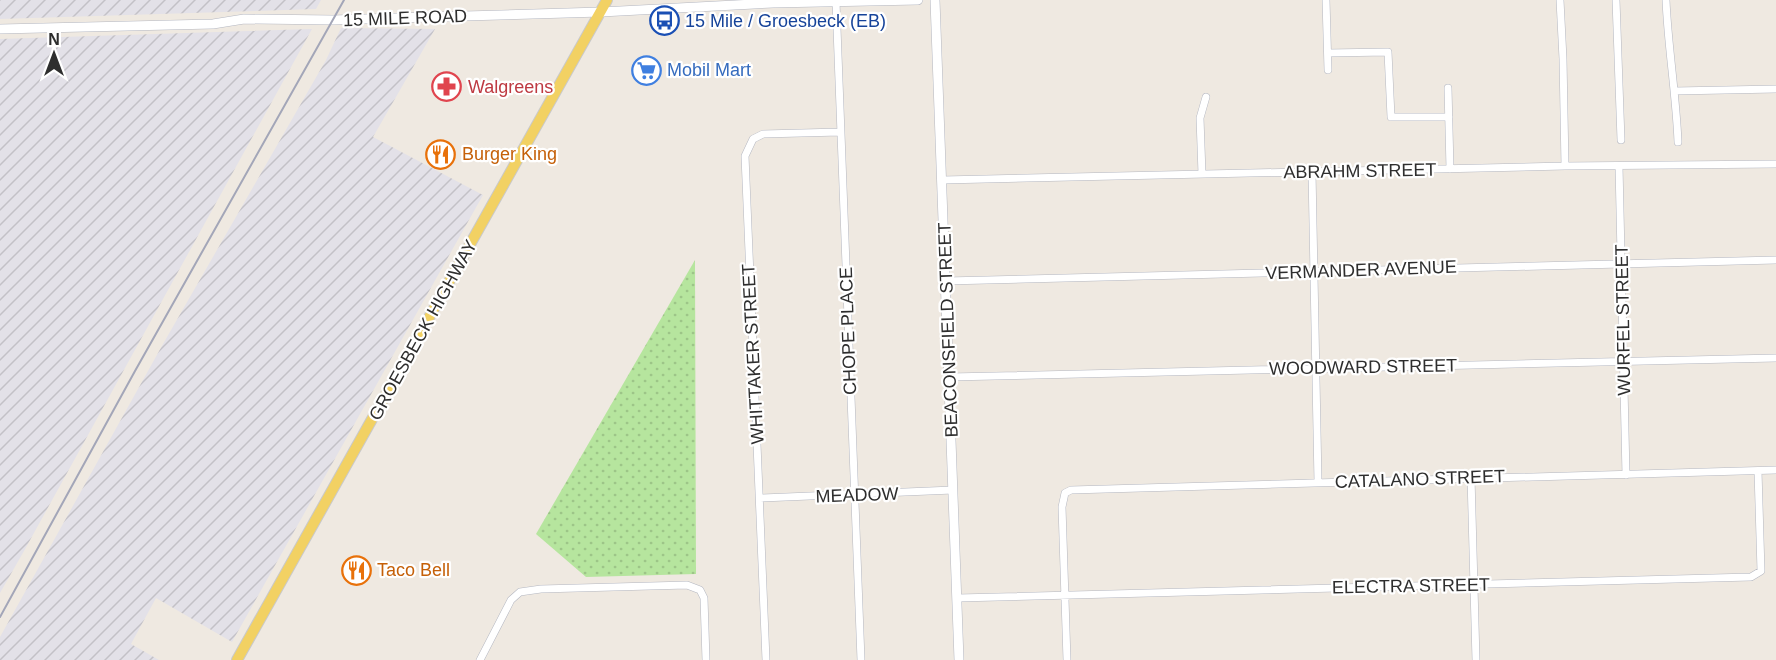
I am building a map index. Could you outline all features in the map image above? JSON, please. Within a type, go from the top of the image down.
[{"type":"main road","name":"GROESBECK HIGHWAY","points":[[237,660],[608,0]]},
{"type":"main road","name":"15 MILE ROAD","points":[[0,29],[213,24],[244,19],[333,20],[601,12],[773,3],[918,0]]},
{"type":"main road","name":"BEACONSFIELD STREET","points":[[935,0],[959,660]]},
{"type":"street","points":[[1326,0],[1328,70]]},
{"type":"street","points":[[1560,0],[1565,166]]},
{"type":"street","points":[[1616,0],[1621,140]]},
{"type":"street","points":[[1666,0],[1668,38],[1676,92],[1678,142]]},
{"type":"street","name":"CHOPE PLACE","points":[[836,2],[861,660]]},
{"type":"street","points":[[1328,52],[1388,51],[1391,117],[1449,117]]},
{"type":"street","points":[[1448,88],[1450,169]]},
{"type":"street","points":[[1676,92],[1776,89]]},
{"type":"street","points":[[1202,174],[1200,118],[1206,97]]},
{"type":"street","name":"WHITTAKER STREET","points":[[766,660],[745,156],[753,139],[763,134],[840,132]]},
{"type":"street","name":"ABRAHM STREET","points":[[943,180],[1565,166],[1776,164]]},
{"type":"street","name":"WURFEL STREET","points":[[1619,166],[1626,475]]},
{"type":"street","points":[[1312,172],[1318,482]]},
{"type":"street","name":"VERMANDER AVENUE","points":[[946,281],[1776,260]]},
{"type":"street","name":"WOODWARD STREET","points":[[950,377],[1776,358]]},
{"type":"street","name":"CATALANO STREET","points":[[1065,594],[1062,507],[1065,494],[1077,490],[1776,470]]},
{"type":"street","name":"ELECTRA STREET","points":[[957,598],[1757,576],[1761,571],[1758,471]]},
{"type":"street","points":[[1471,477],[1476,660]]},
{"type":"street","name":"MEADOW","points":[[760,498],[953,490]]},
{"type":"street","points":[[480,660],[511,600],[520,592],[542,589],[687,585],[700,590],[704,598],[705,660]]},
{"type":"street","points":[[1065,594],[1067,660]]},
{"type":"shaded area","points":[[0,0],[321,0],[316,9],[0,19]]},
{"type":"shaded area","points":[[341,28],[435,29],[373,137],[483,195],[232,642],[156,598],[131,644],[159,660],[0,660],[0,637],[163,344],[326,60]]},
{"type":"shaded area","points":[[312,29],[24,551],[0,593],[0,39]]},
{"type":"green space","points":[[695,260],[696,574],[586,577],[536,534]]},
{"type":"railway","points":[[0,617],[135,371],[344,0]]},
{"type":"place","name":"15 Mile / Groesbeck (EB)","points":[[664,21]]},
{"type":"place","name":"Mobil Mart","points":[[646,70]]},
{"type":"place","name":"Walgreens","points":[[447,87]]},
{"type":"place","name":"Burger King","points":[[441,154]]},
{"type":"place","name":"Taco Bell","points":[[356,570]]}]
